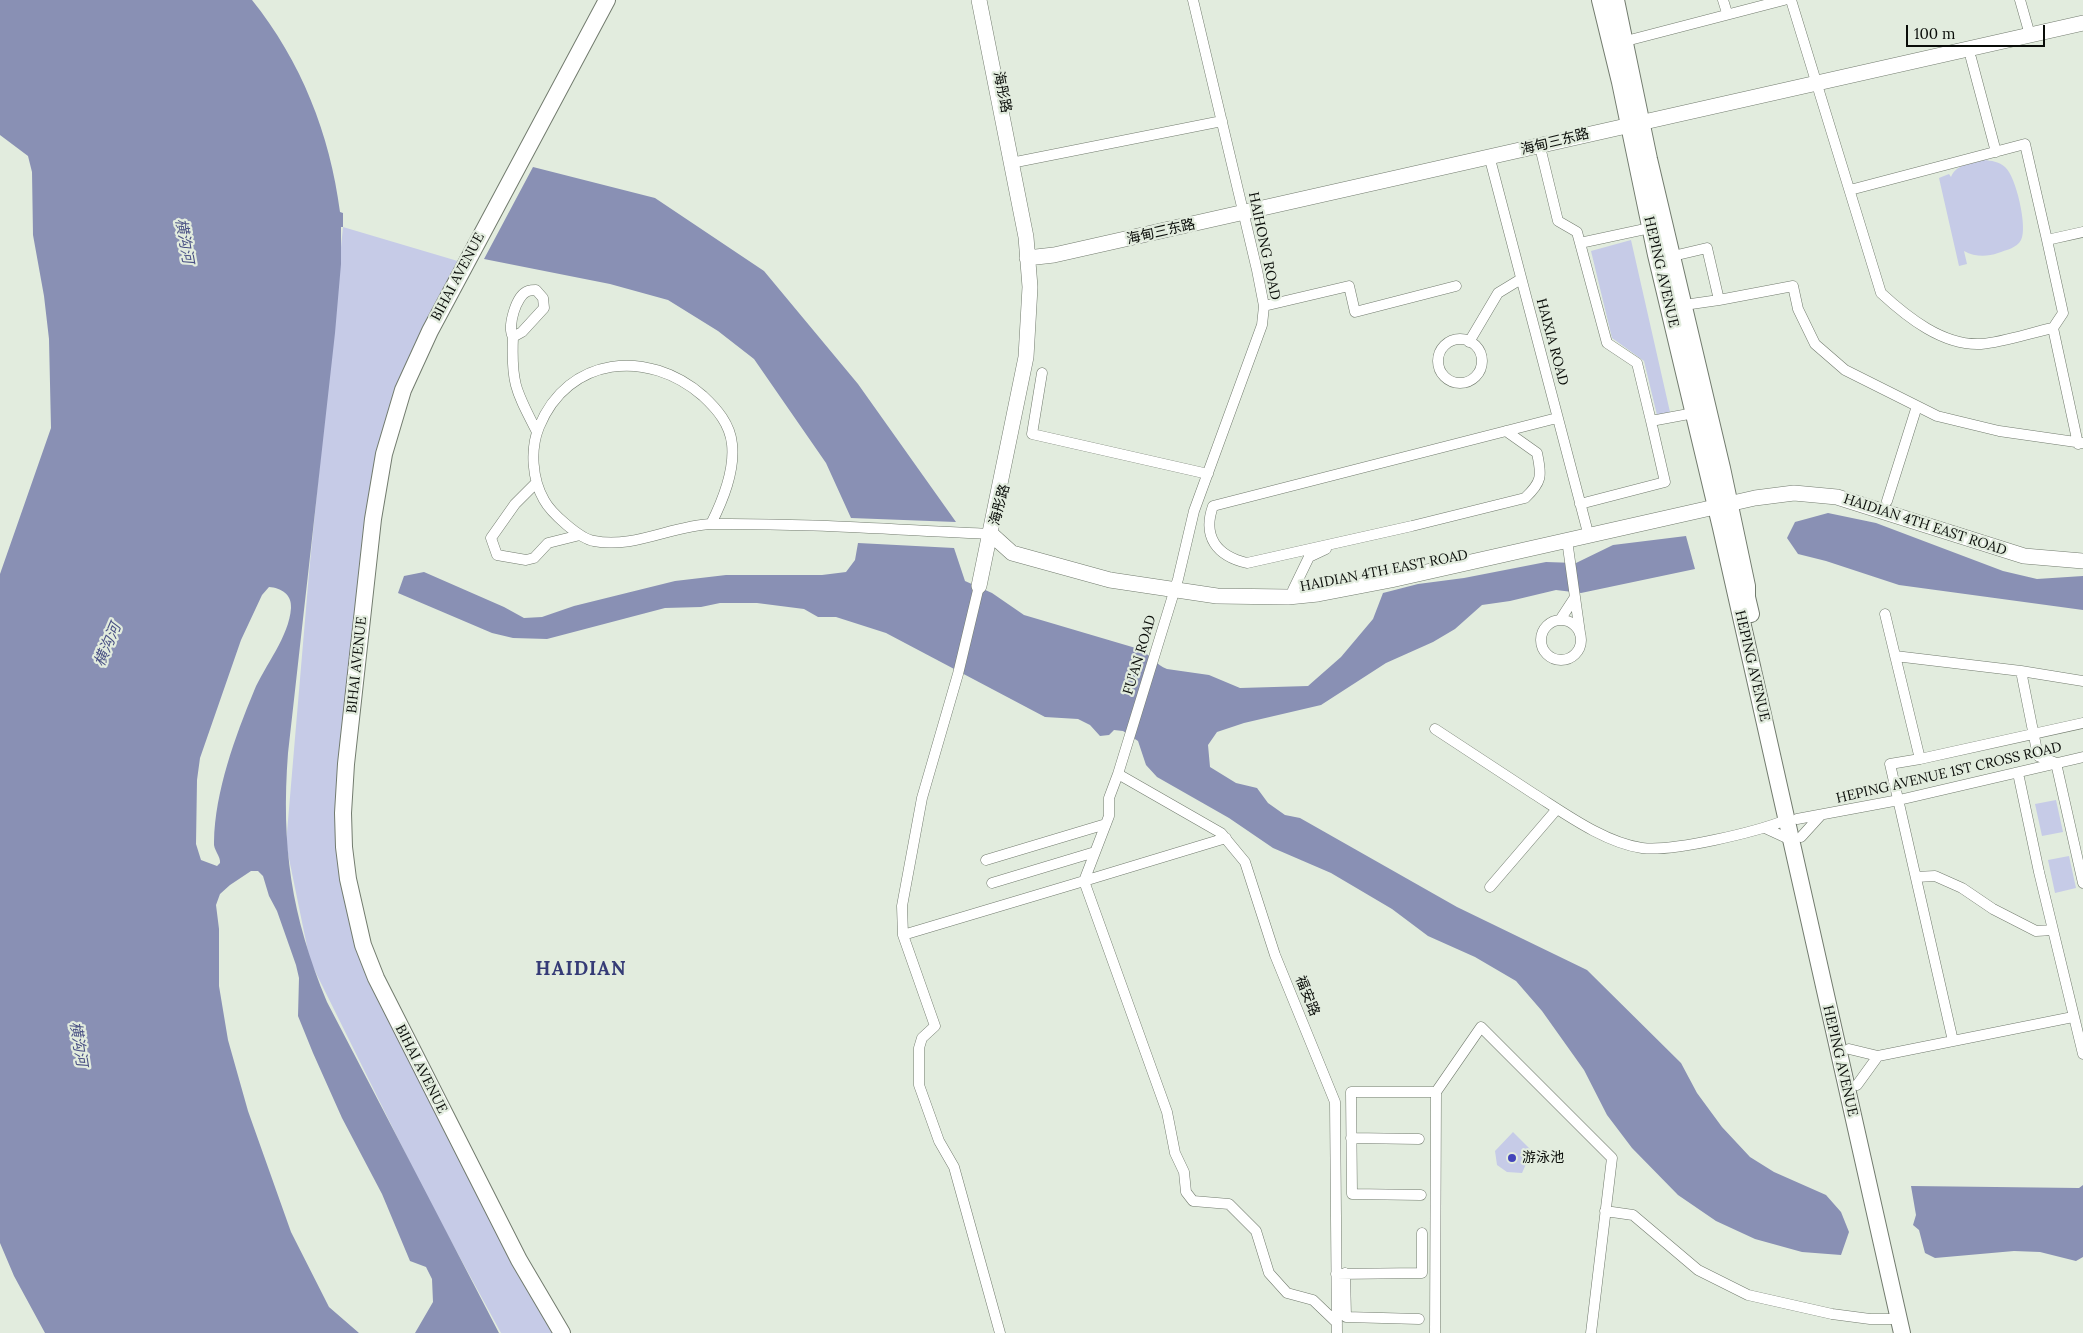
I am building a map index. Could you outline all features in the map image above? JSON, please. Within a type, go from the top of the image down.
[{"type":"main road","name":"BIHAI AVENUE","points":[[556,1333],[511,1254],[397,1033],[365,966],[354,932],[343,880],[339,848],[339,788],[368,502],[376,452],[393,396],[434,312],[559,76],[596,0]]},
{"type":"main road","name":"BIHAI AVENUE","points":[[562,1333],[519,1260],[376,978],[363,945],[348,879],[344,847],[344,788],[373,519],[384,454],[398,406],[438,315],[607,0]]},
{"type":"main road","name":"海彤路","points":[[979,0],[1013,162]]},
{"type":"main road","name":"海彤路","points":[[980,586],[991,534],[999,517],[1032,346],[1036,288],[984,0]]},
{"type":"main road","name":"HEPING AVENUE","points":[[1600,0],[1673,256],[1722,501]]},
{"type":"main road","name":"HEPING AVENUE","points":[[1616,0],[1626,41],[1650,228],[1694,413],[1747,586],[1747,597],[1796,839],[1900,1326]]},
{"type":"main road","points":[[1030,260],[1056,260],[1541,151],[2083,23]]},
{"type":"main road","points":[[1818,87],[1971,58],[2083,32]]},
{"type":"main road","name":"海甸三东路","points":[[1245,216],[1637,127]]},
{"type":"main road","name":"HAIDIAN 4TH EAST ROAD","points":[[991,534],[1014,547],[1114,574],[1238,597],[1288,597],[1318,594],[1392,580],[1567,540],[1722,501],[1772,486],[1802,484],[1838,487],[2025,546],[2083,551]]},
{"type":"main road","name":"HAIDIAN 4TH EAST ROAD","points":[[1176,585],[1239,590],[1293,590],[1364,579],[1722,501],[1780,494],[1837,497],[2019,554],[2044,559],[2083,561]]},
{"type":"main road","name":"HEPING AVENUE","points":[[1796,839],[1849,1049],[1913,1333]]},
{"type":"street","name":"HAIHONG ROAD","points":[[1176,585],[1194,511],[1262,325],[1264,306],[1245,216],[1193,0]]},
{"type":"street","points":[[1723,0],[1727,13]]},
{"type":"street","points":[[1626,41],[1727,13],[1784,0]]},
{"type":"street","points":[[1791,0],[1881,293],[1902,313],[1943,337],[1958,342],[1981,344],[2052,328],[2063,313],[2025,144],[1850,190]]},
{"type":"street","points":[[2020,0],[2030,35]]},
{"type":"street","points":[[1971,58],[1996,152]]},
{"type":"street","points":[[1013,162],[1222,120]]},
{"type":"street","points":[[1541,151],[1558,221],[1577,232],[1607,343],[1637,364],[1665,482],[1580,504]]},
{"type":"street","name":"HAIXIA ROAD","points":[[1491,162],[1587,529]]},
{"type":"street","points":[[1580,243],[1650,228]]},
{"type":"street","points":[[2047,240],[2083,232]]},
{"type":"street","points":[[1673,256],[1706,248],[1719,300]]},
{"type":"street","points":[[1469,342],[1498,293],[1521,278]]},
{"type":"street","points":[[1264,306],[1349,286],[1355,312],[1456,286]]},
{"type":"street","points":[[1684,305],[1792,286],[1798,309],[1815,344],[1845,370],[1937,416],[1999,431],[2081,443],[2052,328]]},
{"type":"street","points":[[513,337],[512,373],[517,394],[537,432]]},
{"type":"street","points":[[1456,340],[1469,342],[1480,352],[1481,367],[1473,379],[1458,383],[1451,381],[1441,372],[1438,366],[1440,352],[1449,342],[1456,340]]},
{"type":"street","points":[[711,524],[719,508],[733,464],[732,442],[726,422],[711,403],[688,383],[664,371],[634,366],[612,366],[597,369],[578,378],[545,411],[534,444],[536,483],[544,502],[580,535],[592,541],[621,542],[711,524],[786,524],[991,534]]},
{"type":"street","points":[[1042,373],[1032,434],[1208,474]]},
{"type":"street","points":[[1887,501],[1917,406]]},
{"type":"street","points":[[1651,421],[1694,413]]},
{"type":"street","points":[[1194,511],[1557,418]]},
{"type":"street","points":[[1213,506],[1209,516],[1209,529],[1215,544],[1230,559],[1247,563],[1525,498],[1538,486],[1541,470],[1537,453],[1506,431]]},
{"type":"street","points":[[536,483],[514,504],[491,538],[497,555],[526,560],[534,558],[548,544],[580,535]]},
{"type":"street","points":[[719,508],[723,525]]},
{"type":"street","points":[[1567,540],[1575,597],[1580,634],[1580,647],[1571,657],[1559,660],[1546,655],[1542,649],[1541,636],[1548,625],[1560,620],[1575,597]]},
{"type":"street","points":[[1293,590],[1309,557],[1342,542]]},
{"type":"street","name":"FU'AN ROAD","points":[[1118,774],[1176,585]]},
{"type":"street","points":[[980,586],[958,674],[922,798],[902,906],[904,935],[935,1026],[922,1038],[919,1048],[920,1085],[939,1141],[954,1167],[1000,1333]]},
{"type":"street","points":[[1885,614],[1920,759]]},
{"type":"street","points":[[1560,620],[1573,624],[1580,634]]},
{"type":"street","points":[[1895,656],[2021,671],[2083,681]]},
{"type":"street","points":[[2021,671],[2038,756],[2056,763],[2083,883]]},
{"type":"street","points":[[1953,1041],[1890,764],[2083,724]]},
{"type":"street","name":"HEPING AVENUE 1ST CROSS ROAD","points":[[1435,729],[1557,808],[1611,838],[1642,848],[1671,847],[1766,828],[1792,819],[1899,800],[2083,757]]},
{"type":"street","points":[[2018,773],[2052,930],[2083,1054]]},
{"type":"street","points":[[1118,774],[1109,798],[1109,816],[1084,881],[1167,1112],[1175,1153],[1184,1172],[1186,1192],[1193,1201],[1229,1204],[1256,1231],[1268,1274],[1286,1293],[1313,1300],[1337,1328]]},
{"type":"street","name":"福安路","points":[[1118,774],[1221,833],[1245,862],[1275,955],[1335,1102],[1340,1274],[1337,1328]]},
{"type":"street","points":[[1490,887],[1557,808]]},
{"type":"street","points":[[1766,828],[1796,839],[1821,815]]},
{"type":"street","points":[[986,860],[1106,824]]},
{"type":"street","points":[[904,935],[1226,838]]},
{"type":"street","points":[[992,883],[1095,852]]},
{"type":"street","points":[[1916,878],[1935,876],[1962,888],[1993,909],[2036,931],[2052,930]]},
{"type":"street","points":[[1849,1049],[1878,1056],[2073,1017]]},
{"type":"street","points":[[1435,1333],[1436,1092],[1481,1026],[1612,1158],[1591,1333]]},
{"type":"street","points":[[1857,1085],[1878,1056]]},
{"type":"street","points":[[1420,1195],[1352,1194],[1351,1092],[1436,1092]]},
{"type":"street","points":[[1351,1138],[1419,1139]]},
{"type":"street","points":[[1605,1211],[1633,1215],[1698,1270],[1748,1295],[1832,1314],[1870,1319],[1900,1326]]},
{"type":"street","points":[[1419,1319],[1346,1317],[1340,1274],[1422,1273],[1422,1233]]},
{"type":"shaded area","points":[[1984,160],[2000,164],[2009,172],[2020,202],[2023,234],[2017,245],[1994,254],[1985,256],[1964,251],[1967,264],[1959,266],[1939,178],[1949,174],[1951,177],[1956,169]]},
{"type":"shaded area","points":[[343,227],[461,262],[397,384],[370,487],[338,821],[361,955],[557,1333],[501,1333],[427,1197],[310,961],[286,844],[309,573]]},
{"type":"shaded area","points":[[1631,240],[1670,412],[1657,415],[1644,361],[1612,338],[1591,251]]},
{"type":"shaded area","points":[[2056,800],[2063,832],[2042,836],[2035,804]]},
{"type":"shaded area","points":[[2069,856],[2076,888],[2055,893],[2048,860]]},
{"type":"shaded area","name":"游泳池","points":[[1513,1132],[1532,1151],[1522,1173],[1507,1172],[1497,1165],[1495,1151]]},
{"type":"water","name":"横沟河","points":[[0,0],[252,0],[285,48],[311,100],[329,155],[340,212],[343,213],[343,227],[341,227],[341,264],[335,333],[288,753],[286,819],[291,880],[305,939],[327,1002],[499,1333],[415,1333],[433,1302],[432,1279],[426,1267],[410,1261],[382,1194],[342,1118],[313,1053],[298,1016],[299,978],[296,965],[263,876],[258,871],[251,871],[230,885],[220,894],[216,905],[219,929],[219,986],[228,1040],[248,1111],[291,1232],[329,1307],[359,1333],[45,1333],[14,1276],[0,1243],[0,574],[51,428],[49,339],[44,296],[33,235],[32,172],[28,156],[0,135]],"holes":[[[269,587],[281,590],[288,595],[291,603],[289,619],[286,630],[254,691],[227,765],[215,823],[214,845],[220,860],[217,866],[201,860],[196,844],[197,780],[200,758],[241,640],[262,595]]]},
{"type":"water","points":[[533,167],[655,198],[764,271],[858,384],[956,522],[851,518],[826,463],[754,359],[718,331],[668,300],[610,284],[484,259]]},
{"type":"water","points":[[1828,513],[1876,523],[2003,571],[2037,579],[2083,576],[2083,610],[1899,585],[1826,561],[1798,554],[1787,538],[1795,522]]},
{"type":"water","points":[[1686,536],[1695,569],[1581,593],[1556,590],[1510,601],[1482,605],[1455,629],[1433,642],[1386,663],[1321,705],[1244,723],[1217,732],[1208,745],[1210,767],[1236,783],[1257,788],[1268,803],[1285,815],[1300,818],[1457,907],[1587,970],[1681,1063],[1697,1093],[1722,1127],[1750,1157],[1774,1172],[1826,1195],[1841,1212],[1849,1232],[1841,1255],[1802,1252],[1755,1239],[1716,1221],[1678,1195],[1632,1148],[1607,1115],[1584,1070],[1542,1011],[1516,981],[1475,957],[1428,936],[1392,909],[1331,873],[1273,848],[1229,818],[1157,777],[1146,765],[1138,741],[1123,731],[1114,730],[1109,735],[1100,736],[1090,725],[1078,719],[1045,717],[886,633],[836,617],[818,617],[804,609],[757,603],[720,603],[701,607],[665,608],[547,639],[513,638],[492,633],[398,593],[404,576],[424,572],[504,607],[524,618],[542,617],[574,606],[675,581],[726,575],[822,575],[846,572],[855,560],[858,543],[954,548],[965,581],[992,593],[1024,615],[1139,649],[1167,669],[1209,675],[1240,688],[1308,686],[1341,657],[1373,619],[1383,593],[1418,584],[1464,578],[1546,562],[1576,563],[1613,545]]},
{"type":"water","points":[[2083,1185],[2083,1257],[2076,1261],[2040,1252],[2014,1251],[1935,1258],[1925,1253],[1919,1230],[1913,1225],[1916,1215],[1911,1186],[2079,1188]]},
{"type":"place","name":"游泳池","points":[[1512,1158]]},
{"type":"district","name":"HAIDIAN","points":[[581,970]]}]
